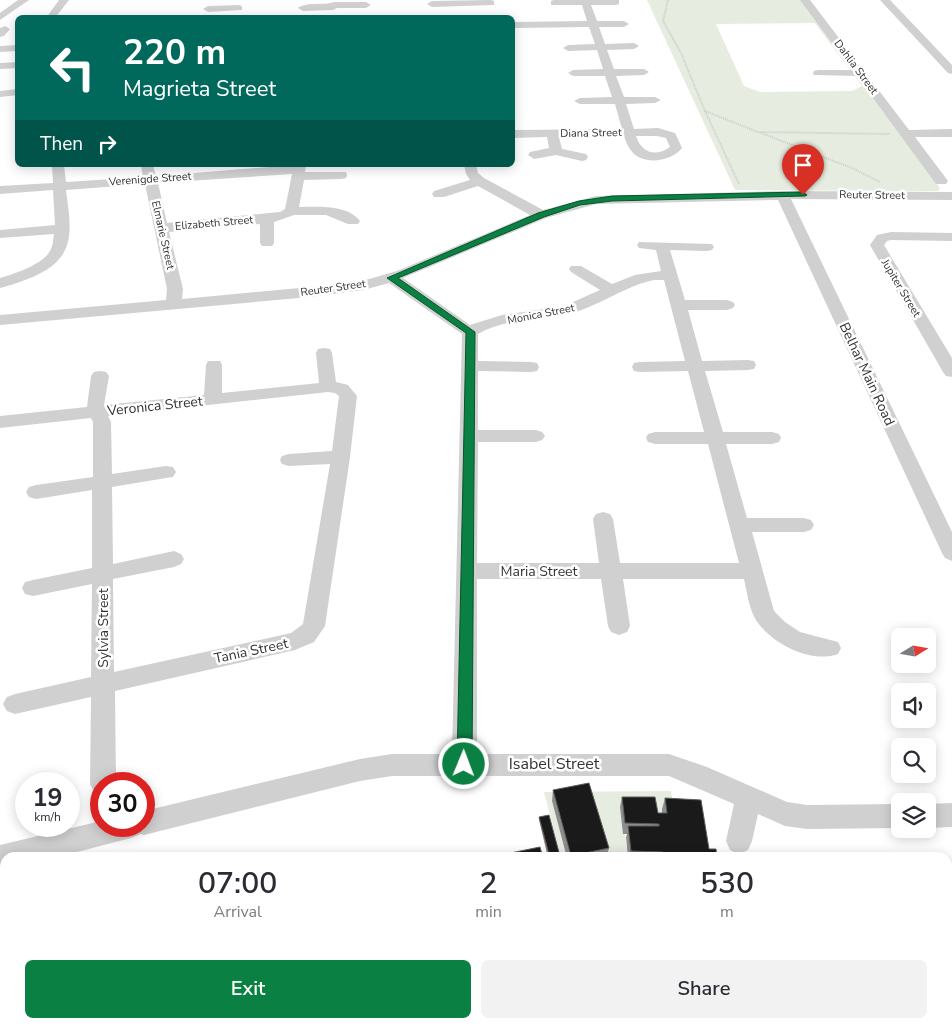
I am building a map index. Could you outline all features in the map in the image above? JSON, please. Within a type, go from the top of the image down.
[{"type":"street","points":[[0,16],[24,0]]},
{"type":"street","points":[[52,15],[64,0]]},
{"type":"street","name":"Dahlia Street","points":[[806,0],[941,181]]},
{"type":"street","points":[[885,0],[952,71]]},
{"type":"street","points":[[585,1],[630,132]]},
{"type":"street","points":[[554,3],[616,2]]},
{"type":"street","points":[[432,4],[464,5],[491,3]]},
{"type":"street","points":[[303,8],[334,4],[366,5]]},
{"type":"street","points":[[208,9],[239,8]]},
{"type":"street","points":[[1,30],[15,24]]},
{"type":"street","points":[[515,25],[624,24]]},
{"type":"street","points":[[568,48],[634,46]]},
{"type":"street","points":[[0,49],[15,48]]},
{"type":"street","points":[[0,66],[15,65]]},
{"type":"street","points":[[573,73],[644,72]]},
{"type":"street","points":[[818,73],[861,73]]},
{"type":"street","points":[[0,94],[15,92]]},
{"type":"street","points":[[580,100],[654,100]]},
{"type":"street","name":"Diana Street","points":[[515,134],[552,133],[630,132],[661,132],[672,137],[676,148],[666,154],[650,155],[639,151],[630,132]]},
{"type":"street","name":"Diana Street","points":[[552,133],[556,151]]},
{"type":"street","points":[[907,134],[952,133]]},
{"type":"street","name":"Diana Street","points":[[534,155],[556,151],[582,157]]},
{"type":"street","points":[[0,283],[25,275],[54,256],[59,247],[62,229],[58,167]]},
{"type":"street","points":[[470,167],[472,174],[479,181],[541,215]]},
{"type":"street","points":[[291,211],[299,170],[341,175]]},
{"type":"street","name":"Verenigde Street","points":[[0,190],[59,186],[149,172],[299,170]]},
{"type":"street","name":"Elmarie Street","points":[[149,172],[175,289],[173,305]]},
{"type":"street","points":[[439,194],[479,181]]},
{"type":"street","name":"Reuter Street","points":[[0,320],[329,290],[363,285],[392,278],[541,215],[596,200],[745,195],[952,196]]},
{"type":"street","name":"Belhar Main Road","points":[[782,195],[952,553]]},
{"type":"street","name":"Elizabeth Street","points":[[161,228],[280,217],[291,211],[326,211],[339,214],[353,221]]},
{"type":"street","name":"Elizabeth Street","points":[[267,218],[267,243]]},
{"type":"street","points":[[0,234],[62,229]]},
{"type":"street","name":"Jupiter Street","points":[[952,237],[891,236],[882,238],[877,245],[952,372]]},
{"type":"street","points":[[707,247],[653,245],[670,274],[764,614],[779,631],[799,643],[820,648],[830,648]]},
{"type":"street","points":[[576,269],[610,290]]},
{"type":"street","name":"Monica Street","points":[[470,332],[486,324],[568,310],[586,303],[630,280],[647,275],[670,274]]},
{"type":"street","points":[[392,278],[470,332],[464,764]]},
{"type":"street","points":[[678,305],[727,305]]},
{"type":"street","points":[[324,353],[328,387]]},
{"type":"street","name":"Veronica Street","points":[[213,400],[214,365]]},
{"type":"street","points":[[640,367],[748,365]]},
{"type":"street","points":[[470,366],[531,367]]},
{"type":"street","name":"Veronica Street","points":[[98,412],[95,406],[100,376]]},
{"type":"street","name":"Veronica Street","points":[[0,422],[328,387]]},
{"type":"street","name":"Tania Street","points":[[103,683],[290,642],[307,636],[315,622],[341,457],[348,396],[340,388],[328,387]]},
{"type":"street","name":"Sylvia Street","points":[[98,412],[102,422],[103,772]]},
{"type":"street","points":[[469,436],[536,436]]},
{"type":"street","points":[[656,438],[772,438]]},
{"type":"street","points":[[289,460],[341,457]]},
{"type":"street","points":[[36,492],[166,472]]},
{"type":"street","points":[[603,519],[620,626]]},
{"type":"street","points":[[739,525],[804,525]]},
{"type":"street","name":"Sylvia Street","points":[[33,588],[174,559]]},
{"type":"street","name":"Maria Street","points":[[467,571],[752,572]]},
{"type":"street","name":"Sylvia Street","points":[[15,704],[103,683]]},
{"type":"street","name":"Isabel Street","points":[[155,820],[360,770],[400,765],[464,764],[669,765],[698,775],[773,810],[796,817],[891,816]]},
{"type":"street","points":[[739,841],[748,798]]},
{"type":"street","points":[[936,816],[952,815]]},
{"type":"street","points":[[22,852],[90,834]]},
{"type":"path","points":[[668,0],[663,21],[681,52],[705,111],[745,195]]},
{"type":"path","points":[[705,111],[852,168],[910,196]]},
{"type":"path","points":[[758,132],[907,134]]},
{"type":"shaded area","points":[[647,0],[802,0],[940,188],[938,191],[735,190]],"holes":[[[815,23],[862,86],[852,91],[760,92],[744,86],[716,24]]]},
{"type":"shaded area","points":[[671,791],[674,809],[663,824],[625,834],[627,852],[601,852],[552,801],[566,852],[560,852],[544,792]]},
{"type":"building","points":[[589,783],[609,848],[590,852],[570,852],[553,790]]},
{"type":"building","points":[[622,797],[655,797],[658,813],[667,813],[665,798],[701,800],[709,849],[716,849],[716,852],[631,851],[628,826],[659,826],[659,824],[625,823]]},
{"type":"building","points":[[549,815],[559,852],[548,852],[539,817]]},
{"type":"building","points":[[540,847],[541,852],[515,852]]},
{"type":"route","points":[[464,764],[470,332],[392,278],[541,215],[579,203],[612,198],[803,195]]}]
